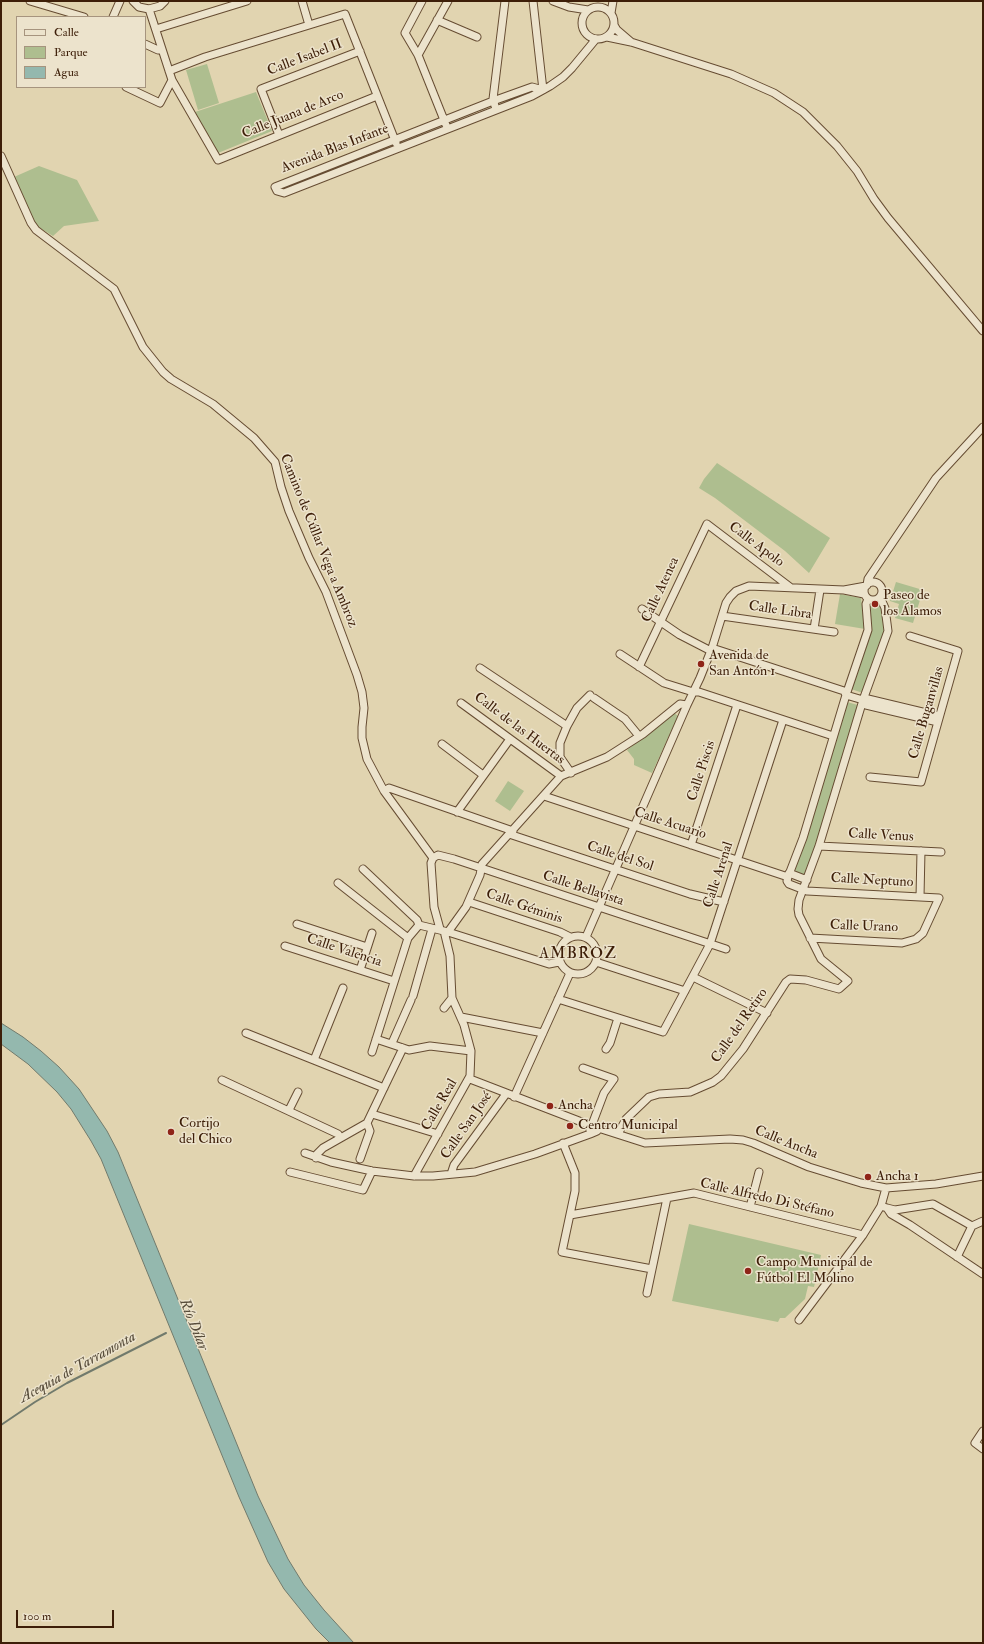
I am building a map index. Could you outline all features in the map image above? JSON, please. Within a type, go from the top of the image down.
[{"type":"street","points":[[30,1],[81,16]]},
{"type":"street","points":[[113,16],[120,1]]},
{"type":"street","points":[[133,1],[140,7],[149,9],[160,6],[165,1]]},
{"type":"street","points":[[156,29],[247,1]]},
{"type":"street","points":[[302,1],[310,25]]},
{"type":"street","points":[[422,1],[405,33],[418,55],[448,129]]},
{"type":"street","points":[[418,55],[448,1]]},
{"type":"street","points":[[496,110],[492,99],[505,1]]},
{"type":"street","points":[[533,1],[543,90]]},
{"type":"street","points":[[555,1],[568,7],[588,10],[596,7],[603,8],[611,13]]},
{"type":"street","points":[[603,8],[612,1]]},
{"type":"street","points":[[612,1],[611,13],[614,25],[617,30],[632,42]]},
{"type":"street","points":[[568,7],[578,16],[583,30],[587,35],[596,39],[607,37],[632,42],[731,74],[774,93],[803,112],[825,133],[846,157],[888,218],[983,331]]},
{"type":"street","points":[[128,88],[160,103],[172,80],[149,9]]},
{"type":"street","points":[[581,22],[583,16],[588,10]]},
{"type":"street","points":[[169,71],[205,57],[345,14],[398,149]]},
{"type":"street","points":[[437,20],[477,37]]},
{"type":"street","points":[[607,37],[612,31],[614,25]]},
{"type":"street","name":"Avenida Blas Infante","points":[[584,53],[587,35]]},
{"type":"street","name":"Avenida Blas Infante","points":[[543,90],[532,87],[275,186],[277,191],[284,193],[398,149],[543,90],[563,77],[596,39]]},
{"type":"street","points":[[146,44],[158,50],[162,49]]},
{"type":"street","name":"Calle Isabel II","points":[[279,135],[261,89],[360,51]]},
{"type":"street","name":"Calle Juana de Arco","points":[[172,80],[218,160],[377,96]]},
{"type":"street","name":"Camino de Cúllar Vega a Ambroz","points":[[1,156],[31,223],[36,230],[114,289],[143,347],[163,372],[171,379],[214,404],[254,438],[275,462],[289,511],[309,558],[326,592],[357,675],[362,692],[364,708],[362,738],[367,759],[384,790],[433,858]]},
{"type":"street","points":[[803,890],[789,884],[787,881],[788,875],[803,838],[833,736],[868,630],[866,597],[869,584],[868,579],[936,478],[983,427]]},
{"type":"street","name":"Calle Apolo","points":[[707,524],[790,587]]},
{"type":"street","name":"Calle Atenea","points":[[639,667],[707,524]]},
{"type":"street","points":[[586,938],[712,649],[726,603],[730,597],[742,588],[749,586],[844,590],[869,584],[881,588],[882,592],[880,597],[885,608],[888,631],[863,700],[819,846],[806,880],[798,909],[799,915],[810,938]]},
{"type":"street","points":[[814,629],[820,590]]},
{"type":"street","points":[[844,590],[874,600],[880,597]]},
{"type":"street","points":[[642,608],[680,635],[712,649],[844,691],[846,695],[863,700],[868,699],[939,719]]},
{"type":"street","name":"Calle Libra","points":[[722,616],[834,632]]},
{"type":"street","name":"Calle Buganvillas","points":[[870,777],[921,782],[939,719],[958,650],[910,636]]},
{"type":"street","points":[[620,654],[664,683],[693,692],[699,692],[833,736]]},
{"type":"street","points":[[480,668],[567,726]]},
{"type":"street","points":[[571,773],[560,757],[560,743],[577,708],[592,696],[622,717],[638,737]]},
{"type":"street","name":"Calle de las Huertas","points":[[461,703],[561,776]]},
{"type":"street","points":[[392,1044],[441,930],[469,902],[480,875],[482,864],[561,776],[607,757],[638,737],[680,704],[687,705]]},
{"type":"street","name":"Calle Piscis","points":[[692,845],[737,705]]},
{"type":"street","name":"Calle Arenal","points":[[618,1018],[663,1032],[710,944],[783,720]]},
{"type":"street","points":[[457,812],[510,739]]},
{"type":"street","points":[[442,744],[483,775]]},
{"type":"street","name":"Calle del Sol","points":[[384,790],[389,788],[511,833],[616,869],[690,894],[724,902]]},
{"type":"street","name":"Calle Acuario","points":[[544,796],[737,860],[806,880]]},
{"type":"street","name":"Calle Venus","points":[[819,846],[941,852]]},
{"type":"street","points":[[920,897],[922,851]]},
{"type":"street","name":"Calle Bellavista","points":[[433,858],[438,855],[726,949]]},
{"type":"street","name":"Calle Real","points":[[414,1176],[470,1080],[471,1051],[461,1017],[452,998],[450,956],[434,907],[431,863],[433,858]]},
{"type":"street","points":[[363,869],[417,920],[419,925]]},
{"type":"street","points":[[338,883],[408,938]]},
{"type":"street","name":"Calle Neptuno","points":[[803,890],[939,898]]},
{"type":"street","name":"Calle Urano","points":[[810,938],[902,943],[916,939],[923,933],[939,898]]},
{"type":"street","name":"Calle Géminis","points":[[469,902],[560,932],[570,938]]},
{"type":"street","points":[[297,924],[367,947]]},
{"type":"street","points":[[419,925],[441,930],[549,964],[560,962]]},
{"type":"street","points":[[372,1052],[408,938],[419,925]]},
{"type":"street","points":[[360,970],[372,933]]},
{"type":"street","points":[[581,936],[586,938],[595,947],[597,956],[596,962],[586,973],[570,973],[562,967],[559,950],[564,942],[570,938],[581,936]]},
{"type":"street","name":"Calle del Retiro","points":[[618,1134],[626,1119],[649,1097],[659,1094],[690,1092],[713,1082],[721,1076],[743,1049],[786,982],[790,979],[806,980],[839,989],[848,982],[821,959],[810,938]]},
{"type":"street","name":"Calle Valencia","points":[[285,946],[394,981]]},
{"type":"street","points":[[596,962],[685,991]]},
{"type":"street","points":[[514,1097],[570,973]]},
{"type":"street","points":[[693,976],[767,1013]]},
{"type":"street","points":[[314,1060],[344,988]]},
{"type":"street","points":[[444,1008],[452,998]]},
{"type":"street","points":[[558,999],[618,1018],[610,1043],[606,1050]]},
{"type":"street","points":[[461,1017],[543,1034]]},
{"type":"street","points":[[246,1033],[384,1088]]},
{"type":"street","points":[[376,1039],[409,1050],[430,1046],[471,1051]]},
{"type":"street","points":[[316,1158],[317,1154],[323,1148],[367,1123],[403,1048]]},
{"type":"street","points":[[304,1153],[316,1158],[372,1170],[414,1176],[475,1172],[535,1154],[586,1135],[595,1127],[604,1093],[614,1079],[583,1068]]},
{"type":"street","points":[[222,1080],[338,1134],[340,1137]]},
{"type":"street","name":"Calle Ancha","points":[[470,1080],[595,1127],[645,1143],[730,1138],[754,1142],[809,1167],[861,1183],[886,1188],[936,1184],[983,1176]]},
{"type":"street","points":[[288,1110],[298,1092]]},
{"type":"street","name":"Calle San José","points":[[451,1174],[454,1165],[506,1094]]},
{"type":"street","points":[[372,1114],[438,1134]]},
{"type":"street","points":[[360,1159],[370,1131],[367,1123]]},
{"type":"street","points":[[563,1144],[575,1172],[575,1191],[562,1252],[652,1269]]},
{"type":"street","points":[[290,1172],[363,1190],[372,1170]]},
{"type":"street","points":[[750,1207],[759,1172]]},
{"type":"street","points":[[886,1188],[886,1210]]},
{"type":"street","name":"Calle Alfredo Di Stéfano","points":[[570,1215],[694,1193],[863,1236]]},
{"type":"street","points":[[648,1293],[667,1198]]},
{"type":"street","points":[[799,1320],[863,1236],[886,1210],[933,1204],[972,1226]]},
{"type":"street","points":[[886,1210],[983,1274]]},
{"type":"street","points":[[957,1257],[972,1226],[983,1220]]},
{"type":"street","points":[[983,1431],[975,1443],[983,1449]]},
{"type":"green space","points":[[207,64],[219,103],[198,110],[186,70]]},
{"type":"green space","points":[[256,92],[272,131],[218,153],[195,112]]},
{"type":"green space","points":[[39,166],[77,180],[99,221],[64,226],[53,236],[35,225],[14,177]]},
{"type":"green space","points":[[717,463],[830,538],[809,573],[785,551],[715,498],[699,488],[704,479]]},
{"type":"green space","points":[[896,582],[923,590],[913,623],[895,618],[899,604],[890,601]]},
{"type":"green space","points":[[840,594],[861,598],[865,629],[835,624]]},
{"type":"green space","points":[[879,602],[883,608],[885,632],[863,693],[851,689],[870,630],[869,608],[871,603]]},
{"type":"green space","points":[[847,702],[858,705],[818,842],[805,876],[793,871]]},
{"type":"green space","points":[[674,713],[678,716],[652,773],[634,765],[634,759],[627,750]]},
{"type":"green space","points":[[508,781],[524,791],[510,811],[495,801]]},
{"type":"green space","name":"Campo Municipal de Fútbol El Molino","points":[[689,1224],[821,1255],[814,1287],[808,1286],[805,1299],[785,1318],[780,1318],[778,1322],[672,1301]]},
{"type":"water","points":[[1,1023],[23,1037],[59,1067],[79,1089],[107,1131],[118,1152],[258,1496],[288,1559],[304,1585],[354,1643],[330,1643],[316,1629],[284,1589],[268,1562],[239,1497],[101,1159],[71,1109],[57,1092],[28,1064],[1,1044]]},
{"type":"waterway","name":"Acequia de Tarramonta","points":[[1,1425],[67,1383],[166,1333]]},
{"type":"place","name":"Paseo de los Álamos","points":[[875,604]]},
{"type":"place","name":"Avenida de San Antón 1","points":[[701,664]]},
{"type":"place","name":"Ancha","points":[[550,1106]]},
{"type":"place","name":"Centro Municipal","points":[[570,1126]]},
{"type":"place","name":"Cortijo del Chico","points":[[171,1132]]},
{"type":"place","name":"Ancha 1","points":[[868,1177]]},
{"type":"place","name":"Campo Municipal de Fútbol El Molino","points":[[748,1271]]},
{"type":"district","name":"AMBROZ","points":[[578,955]]},
{"type":"water label","name":"Río Dílar","points":[[193,1325]]}]
